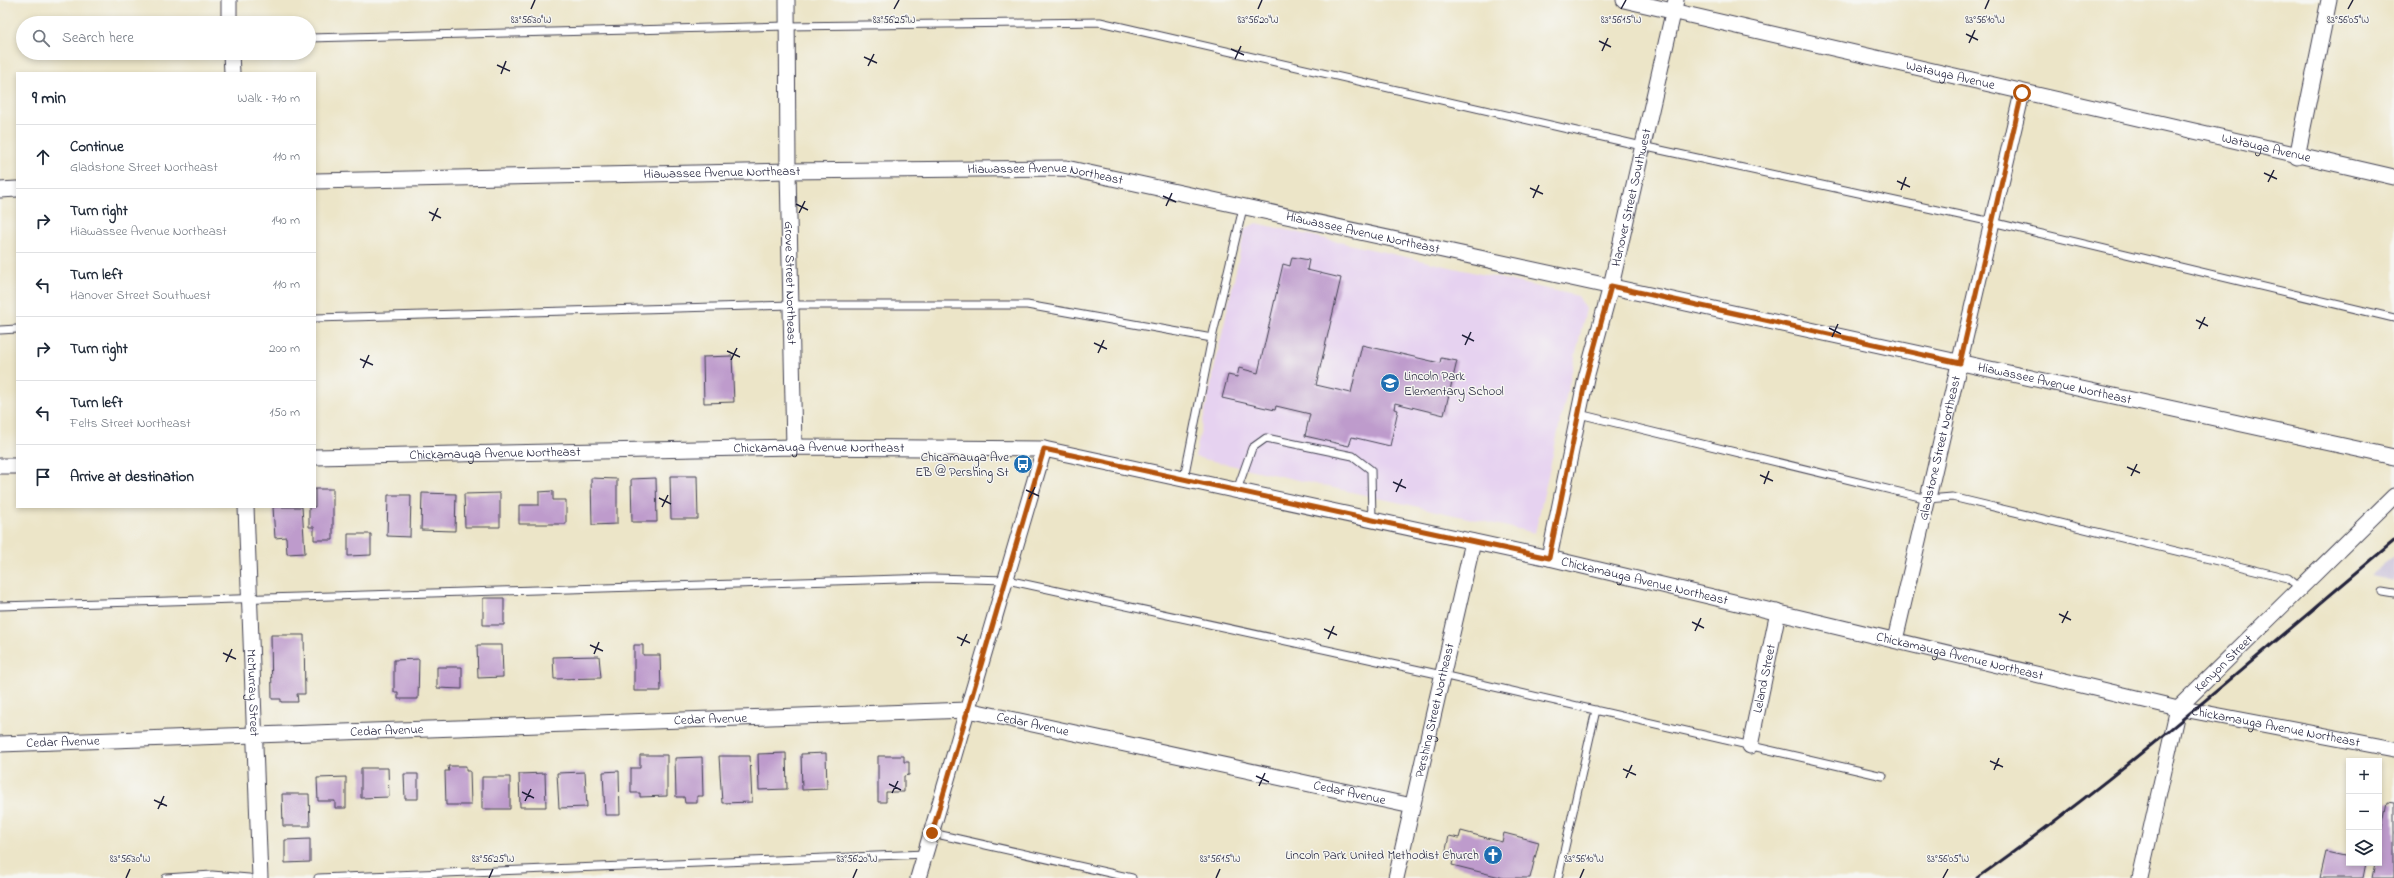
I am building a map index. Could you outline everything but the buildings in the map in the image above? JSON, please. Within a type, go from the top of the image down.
[{"type":"street","points":[[229,0],[229,16]]},
{"type":"street","name":"Grove Street Northeast","points":[[787,0],[788,171],[794,447]]},
{"type":"street","name":"Watauga Avenue","points":[[1624,0],[1674,5],[2022,93],[2394,177]]},
{"type":"street","points":[[2297,156],[2329,0]]},
{"type":"street","name":"Hanover Street Southwest","points":[[1549,558],[1579,414],[1611,286],[1674,5]]},
{"type":"street","points":[[231,60],[232,72]]},
{"type":"street","name":"Gladstone Street Northeast","points":[[1895,640],[2022,93]]},
{"type":"street","name":"Hiawassee Avenue Northeast","points":[[316,181],[788,171],[1066,168],[1243,208],[1611,286],[2394,457]]},
{"type":"street","points":[[0,190],[16,189]]},
{"type":"street","name":"Chickamauga Avenue Northeast","points":[[316,456],[794,447],[1044,449],[1549,558],[2178,708],[2394,749]]},
{"type":"street","points":[[918,878],[1007,580],[1044,449]]},
{"type":"street","points":[[0,466],[16,466]]},
{"type":"street","name":"Kenyon Street","points":[[2178,708],[2394,496]]},
{"type":"street","name":"McMurray Street","points":[[246,508],[256,736],[260,878]]},
{"type":"street","name":"Pershing Street Northeast","points":[[1396,878],[1472,542]]},
{"type":"street","name":"Leland Street","points":[[1750,746],[1778,612]]},
{"type":"street","points":[[2140,878],[2178,708]]},
{"type":"street","name":"Cedar Avenue","points":[[0,744],[968,710],[1412,806]]},
{"type":"lane","points":[[316,38],[787,26],[1100,22],[1642,146],[1992,222],[2394,318]]},
{"type":"lane","points":[[1184,478],[1212,338],[1243,208]]},
{"type":"lane","points":[[316,318],[791,305],[1027,305],[1212,338]]},
{"type":"lane","points":[[0,330],[16,329]]},
{"type":"lane","points":[[1579,414],[1928,499],[1952,497],[2288,578],[2300,588]]},
{"type":"lane","points":[[1237,490],[1252,448],[1266,438],[1353,456],[1371,470],[1372,520]]},
{"type":"lane","points":[[0,606],[934,578],[1007,580],[1442,675],[1883,776]]},
{"type":"lane","points":[[2382,592],[2394,594]]},
{"type":"lane","points":[[1558,878],[1596,710]]},
{"type":"lane","points":[[932,833],[1132,878]]},
{"type":"lane","points":[[318,878],[926,854]]},
{"type":"lane","points":[[166,878],[212,875],[249,878]]},
{"type":"shaded area","name":"Lincoln Park Elementary School","points":[[1256,223],[1578,296],[1586,309],[1535,533],[1195,457],[1245,229]]},
{"type":"shaded area","points":[[2394,557],[2394,581],[2370,576]]},
{"type":"railway","points":[[1977,878],[2031,839],[2189,714],[2394,541]]},
{"type":"place","name":"Lincoln Park Elementary School","points":[[1390,383]]},
{"type":"place","name":"Chicamauga Ave EB @ Pershing St","points":[[1023,464]]},
{"type":"place","name":"Lincoln Park United Methodist Church","points":[[1493,855]]},
{"type":"route","points":[[932,833],[1044,449],[1549,558],[1586,378],[1611,286],[1960,363],[2022,93]]}]
